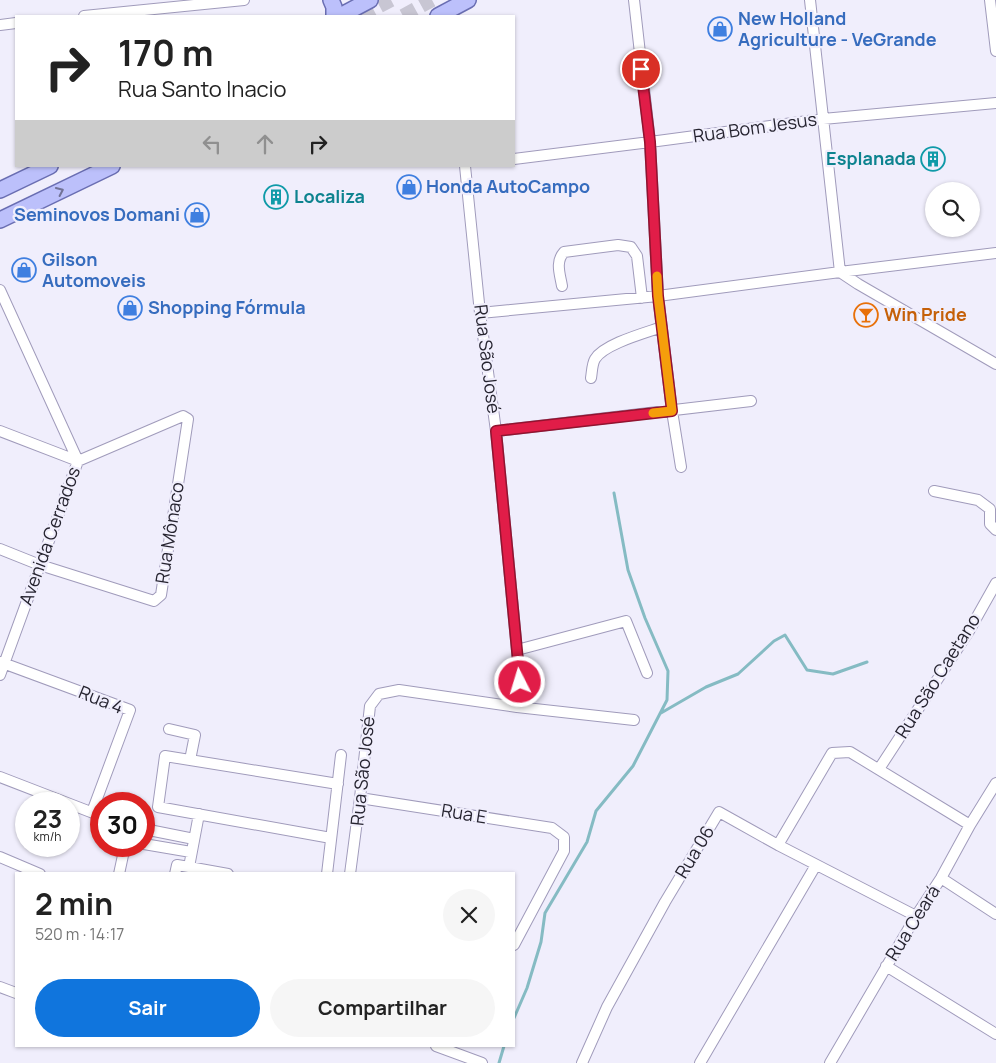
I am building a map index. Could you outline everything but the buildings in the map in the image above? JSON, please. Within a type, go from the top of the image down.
[{"type":"main road","points":[[331,0],[334,7],[334,15]]},
{"type":"main road","points":[[342,15],[370,0]]},
{"type":"main road","points":[[440,15],[459,7]]},
{"type":"main road","points":[[0,190],[48,167]]},
{"type":"main road","points":[[0,220],[110,167]]},
{"type":"street","points":[[94,15],[244,0]]},
{"type":"street","points":[[634,0],[650,142],[658,296],[681,467]]},
{"type":"street","points":[[810,0],[840,272],[996,364]]},
{"type":"street","points":[[990,0],[996,51]]},
{"type":"street","points":[[0,25],[15,23]]},
{"type":"street","name":"Rua Bom Jesus","points":[[515,159],[823,119],[996,103]]},
{"type":"street","name":"Rua São José","points":[[350,872],[370,706],[379,694],[399,690],[517,707],[520,682],[496,431],[480,313],[465,167]]},
{"type":"street","points":[[562,286],[558,262],[564,252],[618,245],[631,247],[637,256],[642,298]]},
{"type":"street","points":[[480,313],[642,298],[996,253]]},
{"type":"street","name":"Avenida Cerrados","points":[[0,290],[78,461],[2,663],[0,675]]},
{"type":"street","points":[[591,378],[594,361],[604,349],[634,336],[662,327]]},
{"type":"street","points":[[496,431],[751,401]]},
{"type":"street","name":"Rua Mônaco","points":[[0,549],[40,565],[147,600],[154,601],[161,595],[188,420],[183,416],[78,461]]},
{"type":"street","points":[[0,431],[78,461]]},
{"type":"street","points":[[934,491],[978,500],[990,509],[990,524],[996,530]]},
{"type":"street","name":"Rua São Caetano","points":[[879,769],[969,631],[996,583]]},
{"type":"street","points":[[517,650],[626,621],[647,673]]},
{"type":"street","name":"Rua 4","points":[[2,663],[130,710],[104,792]]},
{"type":"street","points":[[517,707],[634,720]]},
{"type":"street","points":[[169,728],[194,735],[190,760]]},
{"type":"street","points":[[778,846],[832,753],[850,752],[970,825]]},
{"type":"street","points":[[327,872],[341,754]]},
{"type":"street","points":[[331,838],[158,807],[165,756],[338,784]]},
{"type":"street","points":[[0,777],[90,811]]},
{"type":"street","name":"Rua Ceará","points":[[832,1060],[996,783]]},
{"type":"street","name":"Rua E","points":[[360,798],[552,828],[564,837],[564,851],[517,933]]},
{"type":"street","name":"Rua 06","points":[[582,1063],[612,999],[665,902],[719,812],[778,846],[916,916]]},
{"type":"street","points":[[189,867],[198,814]]},
{"type":"street","points":[[155,831],[194,839]]},
{"type":"street","points":[[155,846],[191,852]]},
{"type":"street","points":[[119,872],[123,857]]},
{"type":"street","points":[[0,858],[35,872]]},
{"type":"street","points":[[175,872],[177,865],[217,872]]},
{"type":"street","points":[[700,1063],[816,865]]},
{"type":"street","points":[[940,878],[996,914]]},
{"type":"street","points":[[886,966],[996,1034]]},
{"type":"street","points":[[0,987],[15,993]]},
{"type":"street","points":[[441,1047],[457,1050],[482,1063]]},
{"type":"street","points":[[832,1060],[843,1063]]},
{"type":"waterway","points":[[515,1016],[527,988],[541,942],[545,913],[587,842],[596,811],[633,766],[667,700],[668,671],[645,618],[628,570],[614,493]]},
{"type":"waterway","points":[[661,713],[706,687],[738,674],[774,641],[785,635],[807,670],[833,674],[867,662]]},
{"type":"waterway","points":[[499,1063],[504,1047]]},
{"type":"tunnel","points":[[363,15],[391,0]]},
{"type":"tunnel","points":[[405,15],[432,0]]},
{"type":"slow traffic","points":[[653,413],[672,411],[657,276]]},
{"type":"place","name":"New Holland Agriculture - VeGrande","points":[[720,29]]},
{"type":"place","name":"Esplanada","points":[[933,159]]},
{"type":"place","name":"Honda AutoCampo","points":[[409,187]]},
{"type":"place","name":"Localiza","points":[[276,197]]},
{"type":"place","name":"Seminovos Domani","points":[[197,215]]},
{"type":"place","name":"Gilson Automoveis","points":[[24,270]]},
{"type":"place","name":"Shopping Fórmula","points":[[130,308]]},
{"type":"place","name":"Win Pride","points":[[866,315]]},
{"type":"route","points":[[520,682],[496,431],[672,411],[658,296],[650,142],[641,69]]}]
